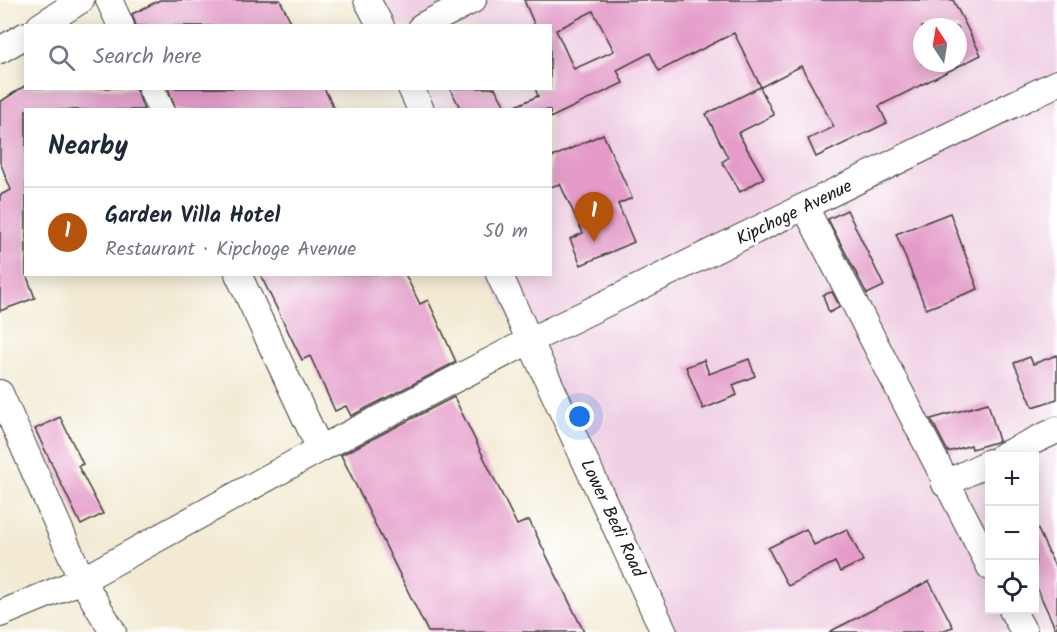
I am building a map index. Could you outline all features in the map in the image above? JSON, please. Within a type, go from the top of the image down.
[{"type":"street","points":[[43,24],[81,0]]},
{"type":"street","points":[[109,0],[120,24]]},
{"type":"street","points":[[367,0],[380,24]]},
{"type":"street","points":[[426,24],[473,0]]},
{"type":"street","points":[[0,50],[24,35]]},
{"type":"street","name":"Kipchoge Avenue","points":[[0,614],[82,580],[320,449],[531,340],[1057,83]]},
{"type":"street","points":[[152,90],[159,108]]},
{"type":"street","points":[[412,90],[420,108]]},
{"type":"street","points":[[805,207],[945,484],[986,560]]},
{"type":"street","points":[[239,276],[320,449]]},
{"type":"street","name":"Lower Bedi Road","points":[[500,276],[664,632]]},
{"type":"street","points":[[0,393],[82,580],[113,632]]},
{"type":"street","points":[[1010,452],[1057,430]]},
{"type":"street","points":[[945,484],[985,464]]},
{"type":"street","points":[[1015,614],[1024,632]]},
{"type":"shaded area","points":[[352,0],[1057,0],[1057,632],[665,632],[488,276],[552,276],[552,108],[406,108],[396,90],[552,90],[552,24],[364,24]]},
{"type":"building","points":[[160,0],[280,0],[292,24],[135,24],[132,14]]},
{"type":"building","points":[[524,0],[953,0],[962,18],[913,18],[913,72],[947,72],[879,106],[887,123],[816,157],[808,139],[834,127],[801,66],[761,87],[734,33],[659,71],[650,53],[617,70],[623,83],[552,117],[552,108],[511,108],[538,96],[536,90],[552,90],[552,24],[534,24]],"holes":[[[593,11],[614,51],[574,69],[556,30]]]},
{"type":"building","points":[[967,28],[981,55],[967,62]]},
{"type":"building","points":[[24,86],[24,90],[137,90],[143,108],[24,108],[24,276],[27,276],[35,298],[0,311],[0,195],[11,190],[0,162],[0,102]]},
{"type":"building","points":[[760,87],[774,115],[738,133],[764,178],[740,192],[722,162],[728,158],[706,114]]},
{"type":"building","points":[[169,90],[325,90],[334,108],[175,108]]},
{"type":"building","points":[[451,90],[496,90],[506,108],[460,108]]},
{"type":"building","points":[[603,134],[632,198],[618,204],[634,242],[581,265],[570,239],[583,233],[560,184],[552,186],[552,157]]},
{"type":"building","points":[[847,210],[884,286],[867,294],[828,219]]},
{"type":"building","points":[[950,213],[978,289],[926,309],[896,234]]},
{"type":"building","points":[[261,276],[406,276],[420,304],[428,300],[456,362],[351,416],[346,406],[335,411],[310,356],[302,360]]},
{"type":"building","points":[[832,292],[840,307],[829,313],[823,295]]},
{"type":"building","points":[[1057,355],[1057,399],[1033,407],[1014,363],[1030,357],[1033,364]]},
{"type":"building","points":[[749,359],[755,376],[733,385],[737,395],[703,409],[686,367],[704,360],[709,374]]},
{"type":"building","points":[[454,397],[517,525],[529,520],[584,632],[428,632],[341,455]]},
{"type":"building","points":[[988,403],[999,441],[972,449],[971,445],[948,452],[931,419]]},
{"type":"building","points":[[60,417],[83,464],[78,466],[103,514],[81,525],[35,429]]},
{"type":"building","points":[[806,529],[814,545],[847,529],[863,561],[840,572],[835,562],[788,586],[768,548]]},
{"type":"building","points":[[1039,532],[1057,571],[1057,632],[1039,593]]},
{"type":"building","points":[[929,581],[953,627],[938,632],[829,632]]},
{"type":"place","name":"Garden Villa Hotel","points":[[594,242]]}]
